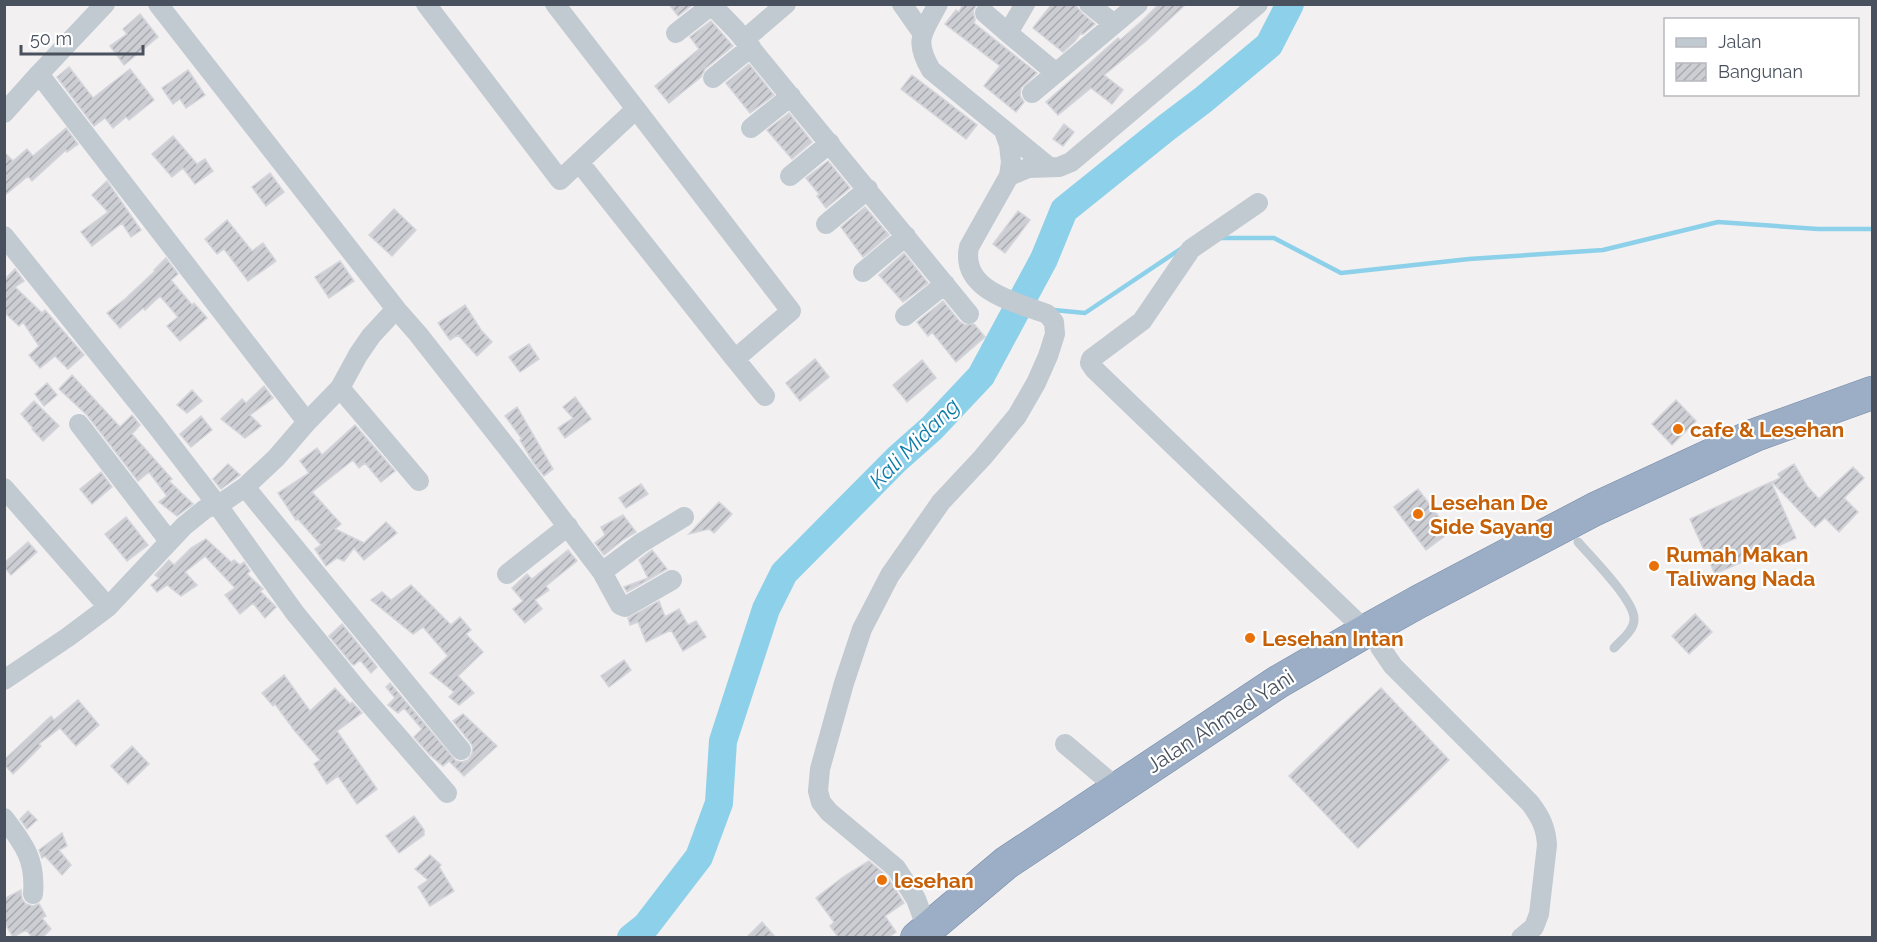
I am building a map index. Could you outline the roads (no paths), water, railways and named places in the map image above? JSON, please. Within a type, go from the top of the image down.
[{"type":"highway","name":"Jalan Ahmad Yani","points":[[931,935],[1006,863],[1117,788],[1373,639],[1418,602],[1595,509],[1759,445],[1872,393]]},
{"type":"highway","points":[[1373,639],[1462,602],[1673,496],[1759,445],[1872,416]]},
{"type":"highway","points":[[931,935],[986,903],[1105,821],[1284,692]]},
{"type":"street","points":[[4,113],[105,4]]},
{"type":"street","points":[[158,4],[568,526],[602,572],[623,607],[672,580]]},
{"type":"street","points":[[426,4],[560,180],[636,109]]},
{"type":"street","points":[[555,4],[791,311],[735,359]]},
{"type":"street","points":[[713,78],[786,4]]},
{"type":"street","points":[[902,4],[923,34]]},
{"type":"street","points":[[938,4],[923,34],[920,47],[931,70],[1049,167]]},
{"type":"street","points":[[1008,33],[1025,4]]},
{"type":"street","points":[[1089,4],[1114,24]]},
{"type":"street","points":[[1032,93],[1138,4]]},
{"type":"street","points":[[1009,176],[1028,168],[1059,167],[1071,162],[1258,4]]},
{"type":"street","points":[[675,33],[712,5],[751,40],[791,96],[969,314]]},
{"type":"street","points":[[985,13],[1056,73]]},
{"type":"street","points":[[39,74],[307,422]]},
{"type":"street","points":[[752,128],[791,96]]},
{"type":"street","points":[[931,935],[916,898],[896,868],[829,812],[821,802],[818,791],[820,769],[862,629],[890,575],[941,502],[1017,416],[1048,356],[1055,334],[1054,322],[1047,314],[986,290],[969,267],[967,257],[969,247],[1009,176],[1011,162],[1004,131]]},
{"type":"street","points":[[790,176],[830,143]]},
{"type":"street","points":[[579,162],[765,396]]},
{"type":"street","points":[[826,224],[868,189]]},
{"type":"street","points":[[1258,203],[1191,249],[1142,321],[1091,359],[1090,363],[1373,639],[1393,666],[1530,803],[1541,818],[1547,844],[1539,914],[1534,927],[1521,938]]},
{"type":"street","points":[[4,236],[216,503],[295,614],[447,793]]},
{"type":"street","points":[[863,272],[906,236]]},
{"type":"street","points":[[905,316],[945,284]]},
{"type":"street","points":[[4,680],[108,607],[184,526],[205,509],[232,497],[276,458],[340,388],[371,336],[396,309]]},
{"type":"street","points":[[340,388],[419,481]]},
{"type":"street","points":[[79,424],[169,542]]},
{"type":"street","points":[[245,487],[461,750]]},
{"type":"street","points":[[4,488],[108,607]]},
{"type":"street","points":[[602,572],[641,543],[684,517]]},
{"type":"street","points":[[507,574],[568,526]]},
{"type":"street","points":[[1065,744],[1117,788]]},
{"type":"street","points":[[4,818],[27,850],[34,878],[33,894]]},
{"type":"lane","points":[[1578,542],[1629,601],[1634,618],[1629,632],[1614,648]]},
{"type":"waterway","name":"Kali Midang","points":[[631,938],[646,926],[699,857],[719,803],[723,741],[766,609],[784,573],[897,459],[932,428],[981,376],[1044,259],[1064,210],[1269,45],[1290,4]]},
{"type":"waterway","points":[[1220,238],[1274,238],[1341,273],[1469,259],[1603,250],[1718,222],[1818,229],[1872,229]]},
{"type":"waterway","points":[[1054,310],[1085,313],[1182,248]]},
{"type":"place","name":"cafe & Lesehan","points":[[1678,429]]},
{"type":"place","name":"Lesehan De Side Sayang","points":[[1418,514]]},
{"type":"place","name":"Rumah Makan Taliwang Nada","points":[[1654,566]]},
{"type":"place","name":"Lesehan Intan","points":[[1250,638]]},
{"type":"place","name":"lesehan","points":[[882,880]]}]
